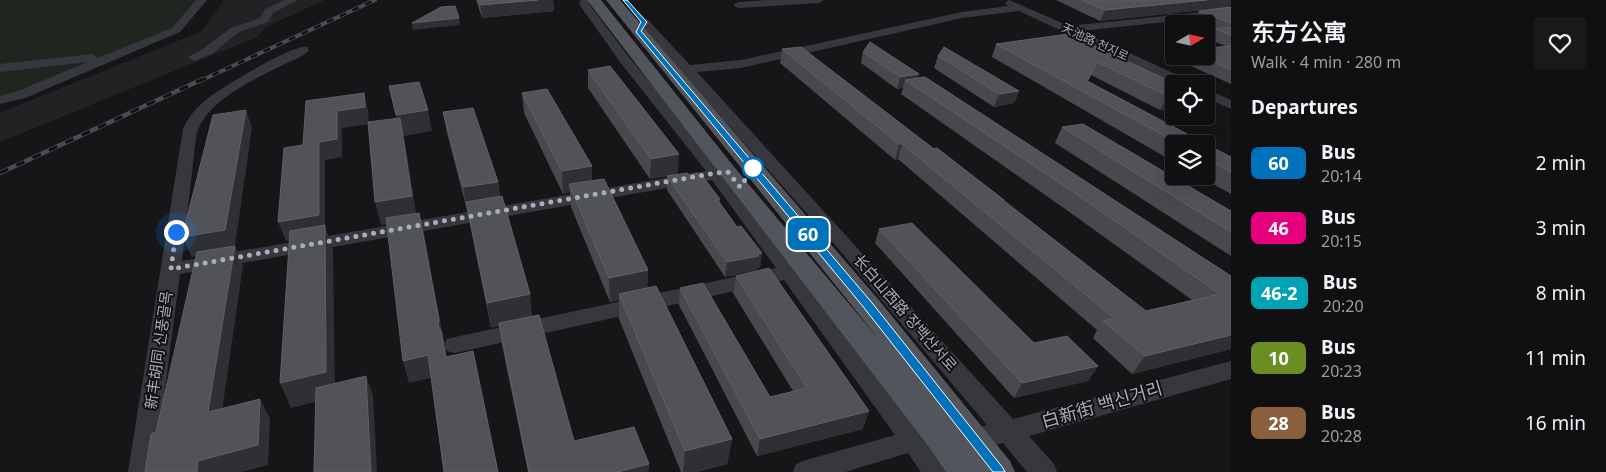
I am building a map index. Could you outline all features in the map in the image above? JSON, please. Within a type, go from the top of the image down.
[{"type":"main road","points":[[594,0],[722,172],[941,437],[965,472]]},
{"type":"main road","name":"长白山西路 장백산서로","points":[[613,0],[641,27],[679,70],[869,306],[998,472]]},
{"type":"main road","points":[[625,0],[641,27]]},
{"type":"street","points":[[0,100],[20,95],[176,30],[202,0]]},
{"type":"street","points":[[194,57],[208,51],[235,30],[264,20],[269,11],[293,0]]},
{"type":"street","points":[[586,0],[584,4],[624,59],[722,172],[790,272],[937,472]]},
{"type":"street","points":[[738,5],[819,0]]},
{"type":"street","name":"天池路 천지로","points":[[1004,0],[1167,75]]},
{"type":"street","points":[[679,70],[741,64],[962,15],[1021,8]]},
{"type":"street","points":[[1068,29],[1231,12]]},
{"type":"street","name":"新丰胡同 신풍골목","points":[[141,472],[188,140],[192,126],[199,114],[222,94],[302,50]]},
{"type":"street","points":[[0,68],[113,55]]},
{"type":"street","name":"长白山西路 장백산서로","points":[[679,70],[842,241],[1044,472]]},
{"type":"street","points":[[1215,95],[1231,95]]},
{"type":"street","points":[[1215,97],[1231,105]]},
{"type":"street","points":[[171,269],[722,172]]},
{"type":"street","points":[[455,345],[790,272]]},
{"type":"street","name":"白新街 백신거리","points":[[973,439],[1009,432],[1231,370]]},
{"type":"street","points":[[806,472],[915,441],[941,437]]},
{"type":"shaded area","points":[[0,0],[201,0],[179,29],[112,57],[0,67]]},
{"type":"shaded area","points":[[224,0],[325,0],[266,27],[257,37],[0,142],[0,113],[202,31]]},
{"type":"shaded area","points":[[95,60],[0,99],[0,71]]},
{"type":"building","points":[[478,0],[538,0],[480,5]]},
{"type":"building","points":[[1082,0],[1207,0],[1105,10]]},
{"type":"building","points":[[455,6],[459,18],[412,23],[441,7]]},
{"type":"building","points":[[1231,7],[1231,23],[1215,17],[1215,15],[1199,11]]},
{"type":"building","points":[[1231,27],[1231,35],[1216,29]]},
{"type":"building","points":[[1068,34],[1165,79],[1165,95],[1097,62],[1087,81],[1165,122],[1165,125],[1170,125],[1189,135],[1165,136],[996,44]]},
{"type":"building","points":[[870,42],[919,74],[900,77],[863,52]]},
{"type":"building","points":[[1231,46],[1231,70],[1215,63],[1215,47]]},
{"type":"building","points":[[801,47],[934,149],[937,148],[1146,311],[1220,294],[1069,189],[905,80],[925,77],[1231,276],[1231,335],[1145,356],[1103,321],[1114,318],[902,144],[899,144],[782,49]]},
{"type":"building","points":[[944,47],[1019,91],[999,94],[938,56]]},
{"type":"building","points":[[610,66],[679,154],[651,159],[588,70]]},
{"type":"building","points":[[419,82],[428,110],[396,115],[389,86]]},
{"type":"building","points":[[547,89],[592,166],[562,171],[522,93]]},
{"type":"building","points":[[364,93],[365,107],[337,111],[337,139],[319,142],[319,215],[278,222],[284,148],[303,145],[306,101]]},
{"type":"building","points":[[473,108],[498,182],[463,187],[443,112]]},
{"type":"building","points":[[246,110],[225,230],[182,237],[213,115]]},
{"type":"building","points":[[400,118],[412,196],[375,202],[368,122]]},
{"type":"building","points":[[1083,124],[1165,172],[1165,185],[1187,185],[1231,211],[1231,232],[1062,127]]},
{"type":"building","points":[[1215,149],[1231,157],[1231,172],[1215,164]]},
{"type":"building","points":[[688,173],[689,175],[697,173],[701,178],[703,177],[720,199],[717,199],[737,227],[741,226],[762,253],[758,254],[759,256],[727,262],[667,176]]},
{"type":"building","points":[[604,179],[648,270],[609,278],[569,184]]},
{"type":"building","points":[[502,196],[530,294],[487,303],[466,202]]},
{"type":"building","points":[[419,213],[439,320],[438,325],[446,357],[473,351],[498,472],[444,472],[428,355],[403,361],[386,218]]},
{"type":"building","points":[[912,223],[1034,343],[1067,336],[1098,366],[1022,383],[879,229]]},
{"type":"building","points":[[325,225],[326,372],[280,383],[290,231]]},
{"type":"building","points":[[235,246],[208,412],[260,399],[258,445],[198,461],[197,472],[145,472],[151,434],[156,432],[197,252]]},
{"type":"building","points":[[769,268],[869,411],[760,439],[680,288],[703,283],[770,397],[807,388],[736,276]]},
{"type":"building","points":[[656,286],[732,439],[685,451],[619,294]]},
{"type":"building","points":[[539,315],[574,441],[634,427],[649,464],[618,472],[529,472],[499,323]]},
{"type":"building","points":[[366,376],[371,472],[314,472],[316,388]]},
{"type":"railway","points":[[200,81],[375,0]]},
{"type":"railway","points":[[0,173],[203,79]]},
{"type":"bus line","name":"60","points":[[625,0],[644,22],[638,31],[869,306],[998,472]]},
{"type":"route","points":[[176,232],[171,269],[716,173],[728,172],[740,187],[753,168]]}]
